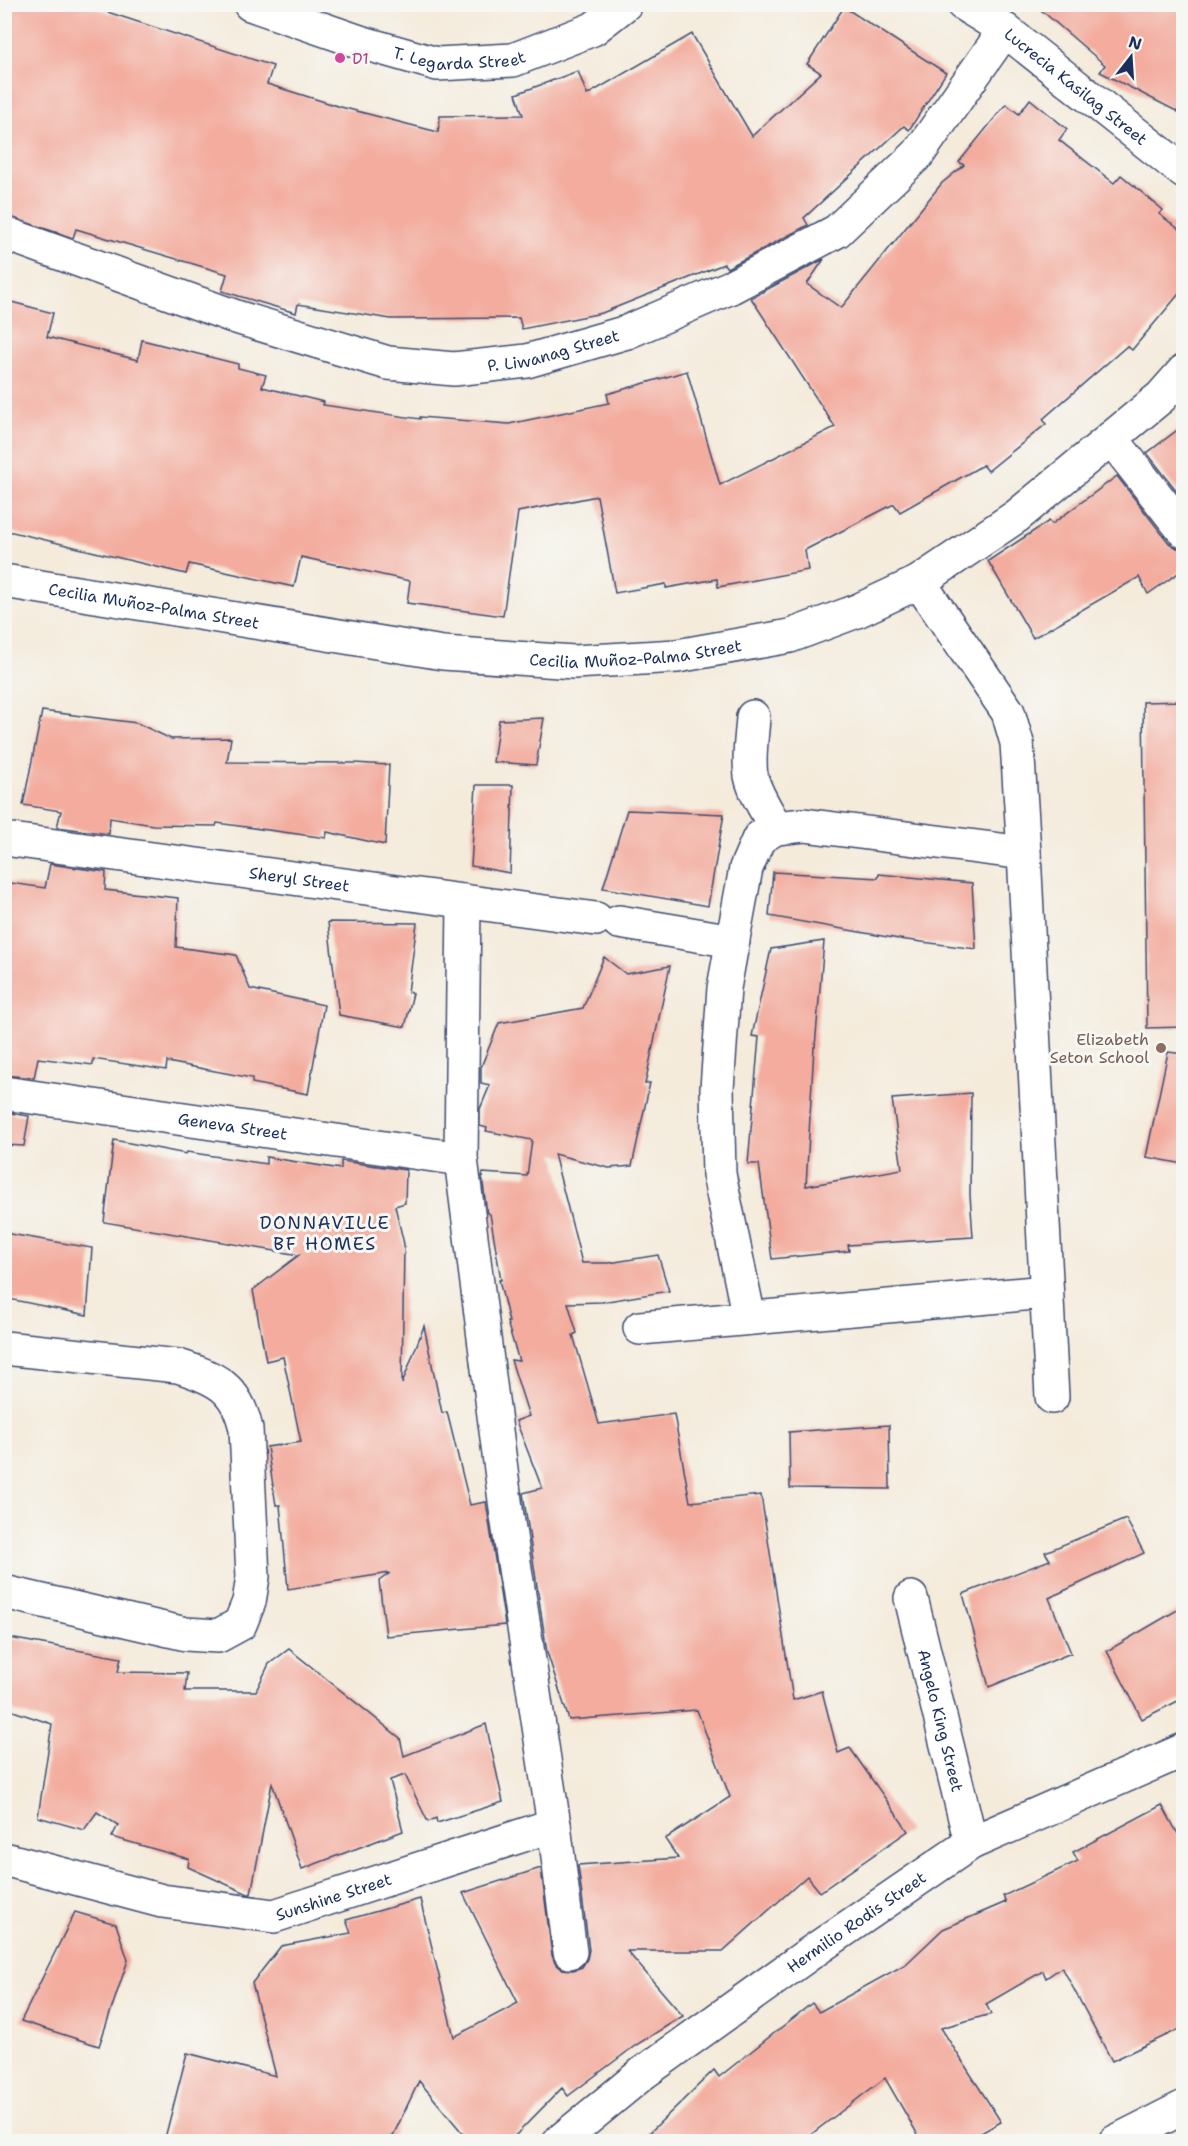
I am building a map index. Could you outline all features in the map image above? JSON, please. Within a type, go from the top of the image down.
[{"type":"street","name":"T. Legarda Street","points":[[250,4],[360,42],[437,64],[513,60],[593,30],[625,4]]},
{"type":"street","name":"Lucrecia Kasilag Street","points":[[963,4],[1005,30],[1184,172]]},
{"type":"street","name":"P. Liwanag Street","points":[[4,233],[236,317],[388,363],[454,369],[527,361],[627,332],[731,287],[837,231],[918,154],[1005,30]]},
{"type":"street","name":"Cecilia Muñoz-Palma Street","points":[[4,581],[443,653],[574,662],[677,656],[790,636],[857,611],[919,582],[1017,516],[1161,397],[1184,371]]},
{"type":"street","points":[[1112,438],[1184,531]]},
{"type":"street","points":[[919,582],[1008,712],[1017,743],[1052,1397]]},
{"type":"street","points":[[753,717],[750,760],[752,777],[758,795],[776,828]]},
{"type":"street","points":[[749,1318],[719,1174],[717,1089],[724,988],[746,868],[759,838],[776,828],[804,825],[1024,853]]},
{"type":"street","name":"Sheryl Street","points":[[4,839],[608,920],[732,941]]},
{"type":"street","points":[[464,901],[461,1159],[507,1516],[554,1825],[570,1952]]},
{"type":"street","name":"Geneva Street","points":[[4,1093],[461,1159]]},
{"type":"street","points":[[640,1328],[1046,1292]]},
{"type":"street","points":[[4,1348],[178,1366],[204,1374],[228,1390],[242,1409],[246,1429],[253,1577],[249,1602],[240,1623],[218,1636],[186,1634],[4,1592]]},
{"type":"street","name":"Angelo King Street","points":[[910,1598],[971,1843]]},
{"type":"street","name":"Hermilio Rodis Street","points":[[559,2142],[643,2073],[808,1954],[971,1843],[1184,1750]]},
{"type":"street","name":"Sunshine Street","points":[[4,1859],[162,1900],[274,1916],[554,1825]]},
{"type":"street","points":[[1115,2142],[1184,2107]]},
{"type":"building","points":[[4,4],[83,4],[273,66],[267,84],[341,107],[438,132],[440,116],[523,115],[516,94],[578,71],[587,95],[692,34],[752,136],[821,73],[807,64],[844,7],[946,73],[909,130],[904,126],[804,218],[808,225],[727,268],[724,264],[602,313],[522,329],[519,318],[391,319],[298,304],[296,313],[222,291],[227,274],[76,229],[73,238],[4,215]]},
{"type":"building","points":[[1034,4],[1171,4],[1184,14],[1184,115],[1100,72],[1105,65]]},
{"type":"building","points":[[1030,99],[1067,129],[1059,140],[1114,183],[1121,175],[1163,210],[1159,214],[1184,233],[1184,288],[1132,350],[1127,346],[1043,419],[1046,424],[988,471],[983,465],[900,512],[894,504],[805,550],[808,570],[718,587],[717,579],[666,588],[666,584],[615,593],[597,496],[518,512],[503,616],[407,603],[410,581],[301,557],[294,587],[189,564],[186,574],[4,530],[4,300],[53,313],[47,337],[138,360],[142,340],[238,364],[238,368],[266,375],[262,387],[324,402],[323,405],[420,419],[420,417],[509,424],[609,403],[607,394],[687,371],[720,485],[835,427],[751,298],[824,259],[807,284],[841,308],[942,183],[964,165],[959,162],[1006,104],[1019,114]]},
{"type":"building","points":[[1184,425],[1184,500],[1147,453]]},
{"type":"building","points":[[1117,476],[1169,543],[1184,549],[1184,569],[1148,594],[1139,577],[1033,638],[988,561],[1049,521],[1052,524]]},
{"type":"building","points":[[1184,701],[1184,1027],[1147,1028],[1143,702]]},
{"type":"building","points":[[42,711],[137,723],[171,739],[231,738],[227,762],[389,765],[385,845],[327,832],[326,838],[217,823],[216,826],[153,825],[110,818],[109,834],[57,827],[61,811],[23,805]]},
{"type":"building","points":[[544,718],[536,765],[493,762],[499,720]]},
{"type":"building","points":[[476,785],[513,785],[510,873],[471,866]]},
{"type":"building","points":[[627,810],[724,814],[708,906],[603,888]]},
{"type":"building","points":[[50,864],[106,872],[105,890],[178,898],[176,947],[236,955],[250,989],[324,1005],[308,1094],[252,1083],[252,1078],[167,1062],[166,1070],[93,1059],[93,1065],[38,1058],[34,1078],[4,1075],[4,882],[45,888]]},
{"type":"building","points":[[773,872],[878,878],[879,874],[972,883],[976,949],[899,939],[769,916]]},
{"type":"building","points":[[328,922],[417,923],[408,992],[413,993],[405,1027],[339,1015]]},
{"type":"building","points":[[824,941],[814,1047],[806,1186],[902,1169],[892,1099],[971,1093],[970,1195],[973,1237],[848,1245],[849,1251],[772,1259],[759,1164],[748,1164],[759,1037],[752,1036],[771,949]]},
{"type":"building","points":[[604,957],[626,974],[670,966],[645,1084],[650,1083],[632,1166],[609,1168],[554,1154],[582,1263],[609,1263],[658,1255],[669,1291],[602,1302],[568,1303],[577,1333],[573,1335],[599,1424],[674,1414],[690,1502],[761,1495],[793,1700],[822,1691],[838,1753],[850,1748],[908,1831],[820,1892],[807,1876],[723,1951],[627,1951],[683,2016],[636,2045],[568,2096],[562,2088],[509,2142],[470,2142],[419,2081],[390,2142],[164,2142],[187,2053],[276,2076],[252,1983],[281,1946],[351,1933],[346,1920],[420,1899],[454,2037],[518,2003],[463,1893],[541,1868],[552,1955],[555,1963],[562,1969],[573,1970],[582,1967],[589,1950],[578,1865],[678,1858],[665,1839],[730,1797],[697,1710],[569,1720],[547,1652],[523,1493],[542,1488],[516,1421],[529,1416],[511,1360],[519,1361],[507,1322],[509,1322],[499,1280],[501,1280],[482,1176],[483,1173],[527,1176],[532,1140],[486,1131],[487,1128],[480,1126],[480,1109],[490,1085],[481,1083],[481,1067],[499,1023],[583,1008]]},
{"type":"building","points":[[1168,1052],[1184,1054],[1184,1164],[1146,1157]]},
{"type":"building","points":[[4,1112],[29,1116],[24,1146],[4,1145]]},
{"type":"building","points":[[114,1140],[186,1154],[187,1152],[266,1164],[266,1157],[341,1169],[341,1161],[406,1170],[405,1203],[395,1206],[404,1244],[402,1384],[424,1326],[442,1413],[447,1412],[470,1505],[486,1502],[505,1625],[386,1636],[379,1581],[390,1573],[288,1589],[280,1505],[276,1505],[267,1447],[301,1442],[283,1357],[266,1361],[253,1290],[299,1255],[104,1222]]},
{"type":"building","points":[[4,1233],[92,1248],[87,1315],[4,1298]]},
{"type":"building","points":[[889,1425],[890,1489],[790,1488],[789,1432]]},
{"type":"building","points":[[1126,1519],[1144,1553],[1049,1598],[1071,1653],[989,1687],[963,1594],[1050,1560],[1045,1552]]},
{"type":"building","points":[[1184,1606],[1184,1698],[1142,1719],[1107,1651]]},
{"type":"building","points":[[4,1637],[121,1658],[118,1672],[187,1673],[185,1691],[256,1691],[269,1664],[289,1649],[400,1738],[404,1756],[486,1724],[503,1802],[437,1823],[436,1818],[428,1822],[405,1775],[390,1780],[403,1831],[302,1869],[272,1783],[251,1894],[248,1894],[188,1867],[189,1859],[112,1837],[118,1825],[97,1812],[84,1830],[38,1817],[52,1724],[4,1708]]},
{"type":"building","points":[[1162,1805],[1184,1845],[1184,2027],[1112,2061],[1062,1967],[1046,1978],[1043,1971],[986,2004],[991,2014],[941,2028],[1001,2122],[965,2142],[922,2142],[885,2078],[801,2142],[640,2142],[714,2070],[719,2077],[812,2003],[819,2012],[906,1964],[943,1929],[1006,1902],[1003,1896],[1078,1861],[1073,1852]]},
{"type":"building","points":[[75,1912],[116,1924],[128,1960],[99,2046],[21,2021]]},
{"type":"place","name":"D1","points":[[340,58]]},
{"type":"place","name":"Elizabeth Seton School","points":[[1161,1048]]},
{"type":"district","name":"DONNAVILLE BF HOMES","points":[[325,1233]]}]
